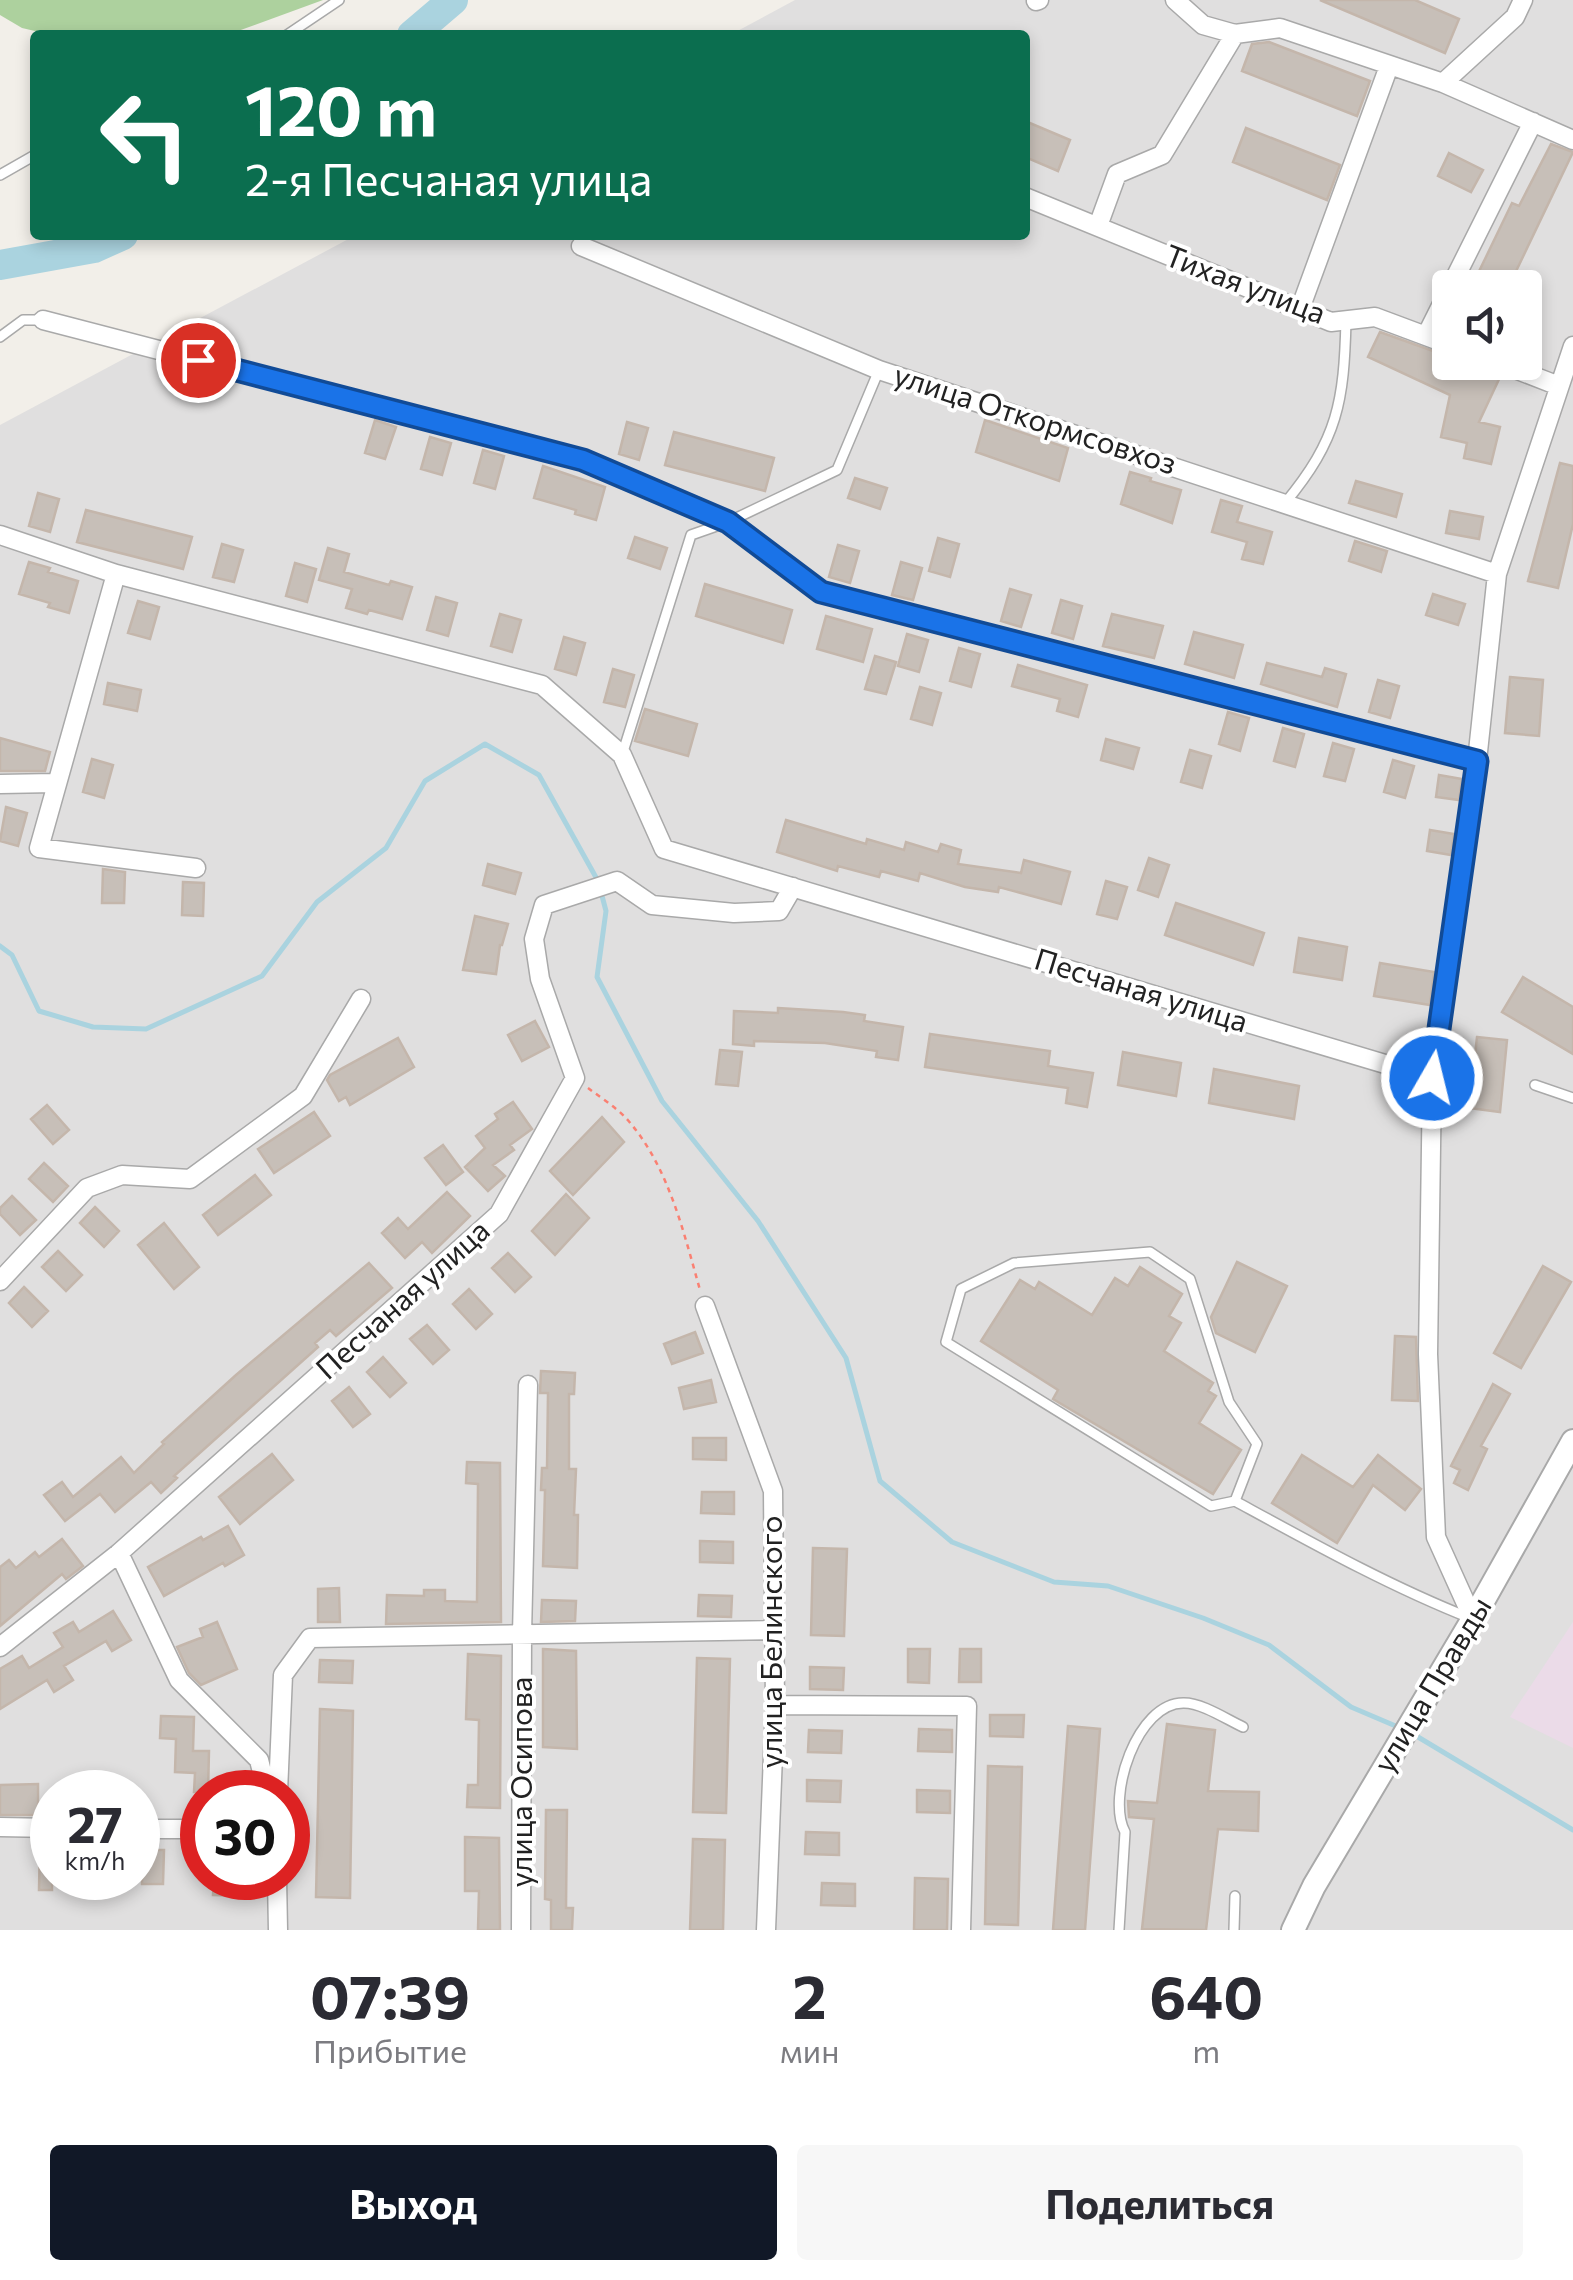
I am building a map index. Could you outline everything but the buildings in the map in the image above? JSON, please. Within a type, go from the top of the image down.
[{"type":"street","points":[[1175,0],[1203,25],[1235,34],[1280,28],[1443,83],[1573,140]]},
{"type":"street","points":[[1443,83],[1515,17],[1523,0]]},
{"type":"street","points":[[1098,226],[1117,174],[1162,155],[1235,34]]},
{"type":"street","points":[[1300,309],[1388,66]]},
{"type":"street","points":[[1459,270],[1533,122]]},
{"type":"street","name":"Тихая улица","points":[[1030,198],[1330,322],[1375,317],[1432,338]]},
{"type":"street","name":"улица Откормсовхоз","points":[[580,246],[879,370],[1497,574]]},
{"type":"street","points":[[43,320],[583,460],[728,522],[821,592],[1477,761]]},
{"type":"street","points":[[1426,336],[1432,324]]},
{"type":"street","points":[[1473,1619],[1436,1537],[1428,1354],[1432,1078],[1477,761],[1497,574],[1573,346]]},
{"type":"street","points":[[1542,380],[1559,386]]},
{"type":"street","name":"Песчаная улица","points":[[0,536],[116,574],[542,685],[622,755],[664,848],[1432,1078]]},
{"type":"street","points":[[116,574],[39,848],[196,868]]},
{"type":"street","points":[[0,784],[55,782]]},
{"type":"street","points":[[575,1078],[540,980],[534,940],[544,905],[618,881],[652,905],[734,913],[779,911],[792,887]]},
{"type":"street","points":[[0,1281],[87,1188],[122,1175],[190,1179],[303,1096],[360,999]]},
{"type":"street","name":"Песчаная улица","points":[[0,1647],[119,1553],[499,1214],[575,1078]]},
{"type":"street","name":"улица Белинского","points":[[705,1306],[773,1491],[774,1705],[766,1930]]},
{"type":"street","name":"улица Осипова","points":[[522,1930],[522,1634],[528,1385]]},
{"type":"street","name":"улица Правды","points":[[1293,1930],[1314,1886],[1473,1619],[1573,1441]]},
{"type":"street","points":[[119,1553],[180,1680],[259,1760],[262,1770]]},
{"type":"street","name":"улица Осипова","points":[[279,1770],[283,1675],[310,1638],[773,1630]]},
{"type":"street","points":[[774,1705],[967,1706],[961,1930]]},
{"type":"street","points":[[0,1828],[30,1828]]},
{"type":"street","points":[[277,1900],[278,1930]]},
{"type":"lane","points":[[294,30],[338,0]]},
{"type":"lane","points":[[0,175],[30,159]]},
{"type":"lane","points":[[0,337],[23,320],[43,320]]},
{"type":"lane","points":[[1285,503],[1312,470],[1332,433],[1344,382],[1346,320]]},
{"type":"lane","points":[[622,755],[691,535],[728,522],[836,470],[879,370]]},
{"type":"lane","points":[[1535,1085],[1573,1098]]},
{"type":"lane","points":[[1235,1501],[1257,1444],[1229,1402],[1190,1278],[1150,1252],[1014,1263],[961,1289],[946,1342],[1211,1506],[1235,1501],[1381,1578],[1473,1619]]},
{"type":"lane","points":[[1119,1930],[1125,1832],[1120,1823],[1122,1786],[1136,1736],[1154,1713],[1172,1704],[1188,1702],[1243,1727]]},
{"type":"lane","points":[[1234,1930],[1235,1896]]},
{"type":"path","points":[[575,1078],[624,1116],[652,1154],[672,1198],[705,1306]]},
{"type":"shaded area","points":[[795,0],[1573,0],[1573,1930],[0,1930],[0,425],[347,240],[1030,240],[1030,30],[739,30]]},
{"type":"shaded area","points":[[1573,1622],[1573,1748],[1510,1717]]},
{"type":"green space","points":[[0,0],[323,0],[241,30],[31,30],[0,15]]},
{"type":"waterway","points":[[418,30],[453,0]]},
{"type":"waterway","points":[[0,265],[94,248],[112,240]]},
{"type":"waterway","points":[[0,946],[12,955],[39,1011],[93,1027],[146,1029],[262,976],[317,902],[386,848],[425,781],[485,744],[539,775],[598,881]]},
{"type":"waterway","points":[[601,892],[606,911],[597,977],[662,1101],[758,1221],[846,1358],[880,1481],[952,1542],[1054,1582],[1108,1586],[1269,1645],[1351,1707],[1398,1727]]},
{"type":"waterway","points":[[1413,1734],[1573,1830]]},
{"type":"route","points":[[198,360],[583,460],[728,522],[821,592],[1477,761],[1432,1078]]}]
